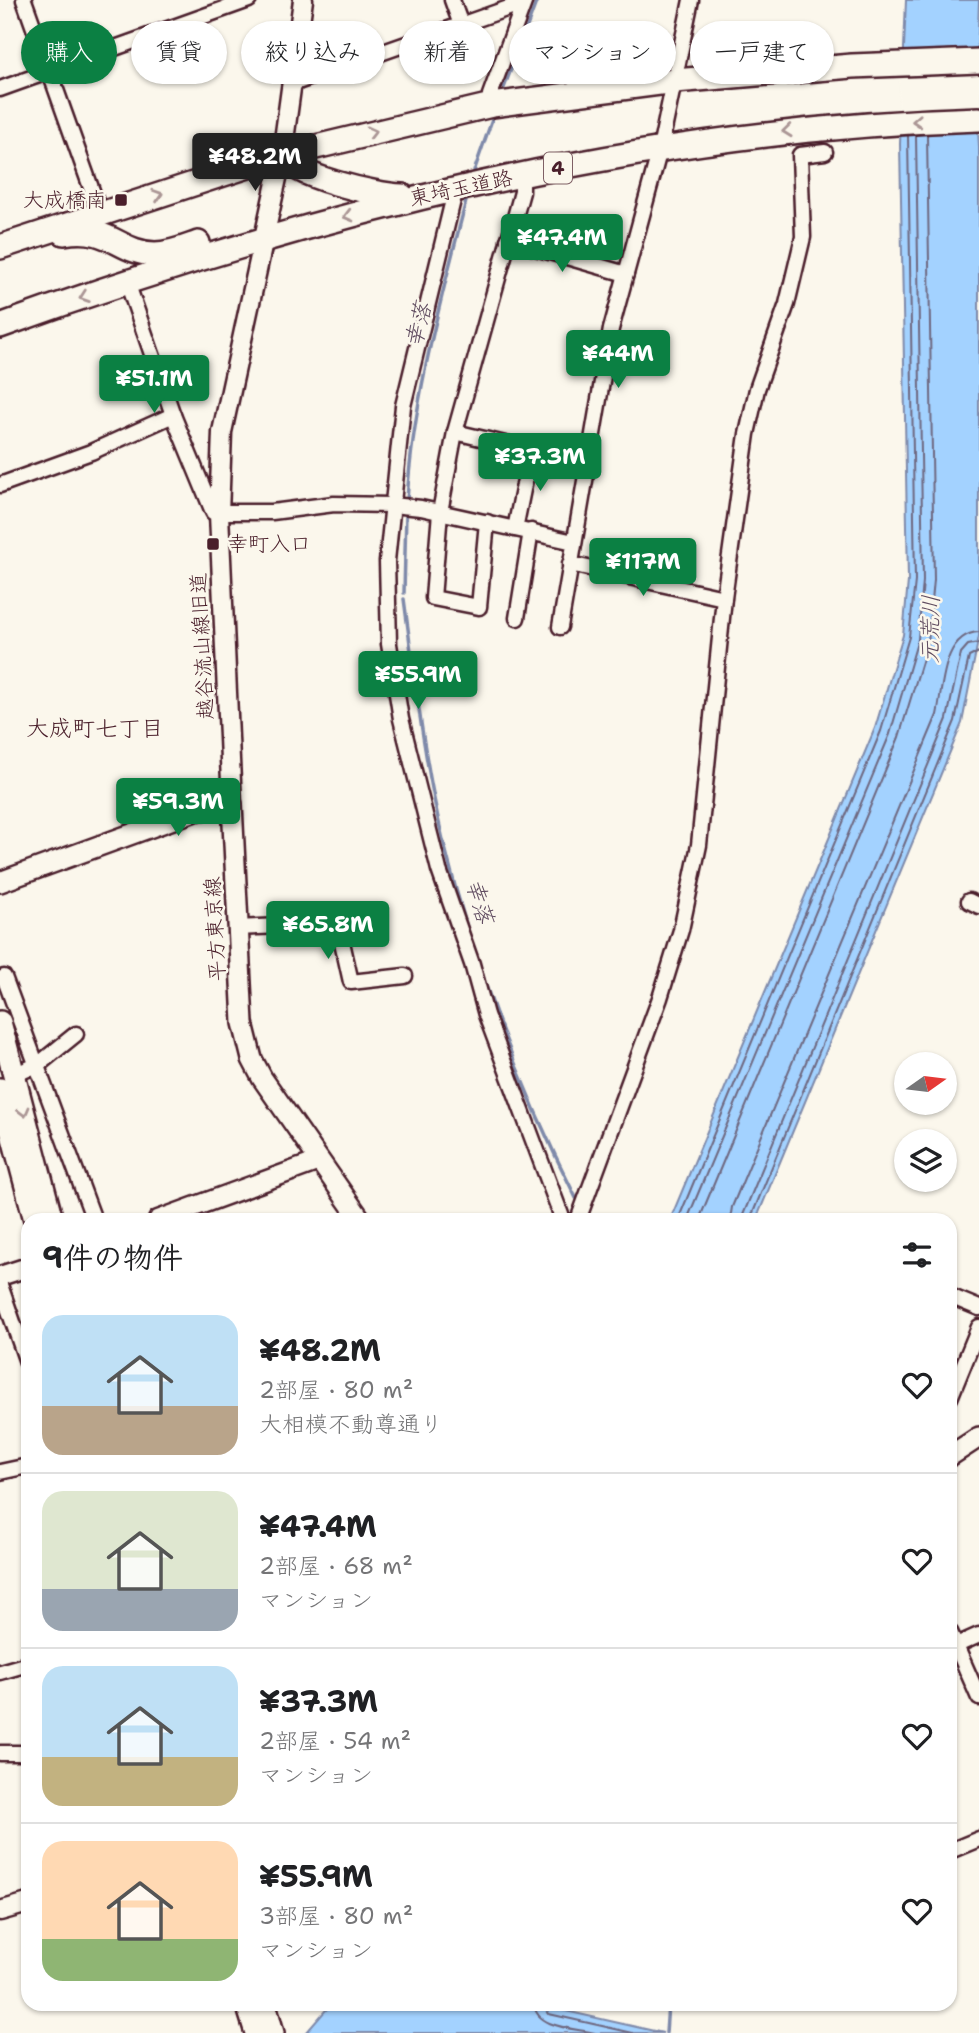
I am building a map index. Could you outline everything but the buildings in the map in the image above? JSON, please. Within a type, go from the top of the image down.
[{"type":"highway","name":"4","points":[[676,81],[852,66],[979,61]]},
{"type":"highway","name":"4","points":[[10,244],[282,155],[492,105],[652,84]]},
{"type":"highway","name":"東埼玉道路","points":[[4,323],[265,238],[453,189],[742,136],[855,125],[979,119]]},
{"type":"highway","points":[[282,155],[293,167],[383,195],[415,197]]},
{"type":"highway","name":"4","points":[[10,244],[94,231],[132,249],[152,254],[239,232],[265,238]]},
{"type":"main road","points":[[0,882],[195,811],[232,804]]},
{"type":"main road","name":"平方東京線","points":[[232,804],[243,1023],[252,1059],[262,1078],[356,1213]]},
{"type":"main road","points":[[0,1022],[7,1082],[34,1213]]},
{"type":"main road","points":[[7,1082],[50,1213]]},
{"type":"main road","points":[[957,1451],[979,1437]]},
{"type":"main road","points":[[249,2011],[256,2033]]},
{"type":"main road","points":[[267,2011],[273,2033]]},
{"type":"street","points":[[24,0],[32,21]]},
{"type":"street","points":[[117,47],[248,0]]},
{"type":"street","name":"越谷流山線旧道","points":[[300,21],[303,0]]},
{"type":"street","points":[[452,0],[460,21]]},
{"type":"street","points":[[676,76],[691,0]]},
{"type":"street","points":[[469,21],[499,6],[524,2],[490,95],[492,105]]},
{"type":"street","points":[[0,89],[21,81]]},
{"type":"street","points":[[55,84],[100,213]]},
{"type":"street","name":"越谷流山線旧道","points":[[232,804],[219,514],[222,432],[282,155],[292,84]]},
{"type":"street","points":[[560,627],[611,329],[660,149],[674,84]]},
{"type":"street","points":[[581,1213],[612,1134],[681,930],[699,845],[724,598],[747,433],[757,389],[787,304],[803,237],[800,155],[825,152]]},
{"type":"street","points":[[487,522],[479,607],[433,598],[440,512],[455,432],[522,192],[522,175]]},
{"type":"street","points":[[453,189],[453,200],[403,405],[387,561],[389,644],[401,719],[439,870],[472,964],[486,1015],[560,1213]]},
{"type":"street","points":[[508,240],[626,274]]},
{"type":"street","points":[[127,282],[173,415],[209,508],[219,514],[272,512],[334,504],[392,505],[440,512],[574,541]]},
{"type":"street","points":[[0,485],[91,452],[173,415]]},
{"type":"street","points":[[455,432],[531,450],[587,458]]},
{"type":"street","points":[[515,528],[531,450]]},
{"type":"street","points":[[517,618],[531,531]]},
{"type":"street","points":[[570,564],[724,598]]},
{"type":"street","points":[[237,928],[329,924],[340,933],[351,982],[405,976]]},
{"type":"street","points":[[4,977],[39,1064],[92,1213]]},
{"type":"street","points":[[7,1082],[39,1064],[76,1034]]},
{"type":"street","points":[[177,1213],[319,1161]]},
{"type":"street","points":[[0,1276],[21,1269]]},
{"type":"street","points":[[0,1285],[21,1345]]},
{"type":"street","points":[[957,1299],[979,1308]]},
{"type":"street","points":[[957,1381],[979,1326]]},
{"type":"street","points":[[0,1472],[21,1468]]},
{"type":"street","points":[[957,1641],[979,1635]]},
{"type":"street","points":[[957,1652],[979,1698]]},
{"type":"street","points":[[0,1672],[21,1666]]},
{"type":"street","points":[[0,1753],[21,1753]]},
{"type":"street","points":[[957,1848],[979,1839]]},
{"type":"street","points":[[0,1911],[21,1905]]},
{"type":"water","name":"元荒川","points":[[906,0],[979,0],[976,95],[979,147],[979,636],[962,723],[759,1213],[673,1213],[875,728],[903,635],[908,581],[900,144]]},
{"type":"water","points":[[325,2011],[566,2011],[663,2033],[306,2033]]},
{"type":"pier","points":[[979,49],[979,131],[897,134],[901,51]]},
{"type":"waterway","name":"幸落","points":[[504,88],[537,0]]},
{"type":"waterway","name":"幸落","points":[[472,177],[494,114]]},
{"type":"waterway","name":"幸落","points":[[407,501],[422,387],[466,201]]},
{"type":"waterway","name":"幸落","points":[[404,593],[406,513]]},
{"type":"waterway","name":"幸落","points":[[404,599],[430,780],[468,932],[517,1068],[576,1198]]},
{"type":"waterway","points":[[666,2033],[668,2011]]},
{"type":"place","name":"大成橋南","points":[[121,200]]},
{"type":"place","name":"幸町入口","points":[[213,544]]},
{"type":"district","name":"大成町七丁目","points":[[95,728]]}]
